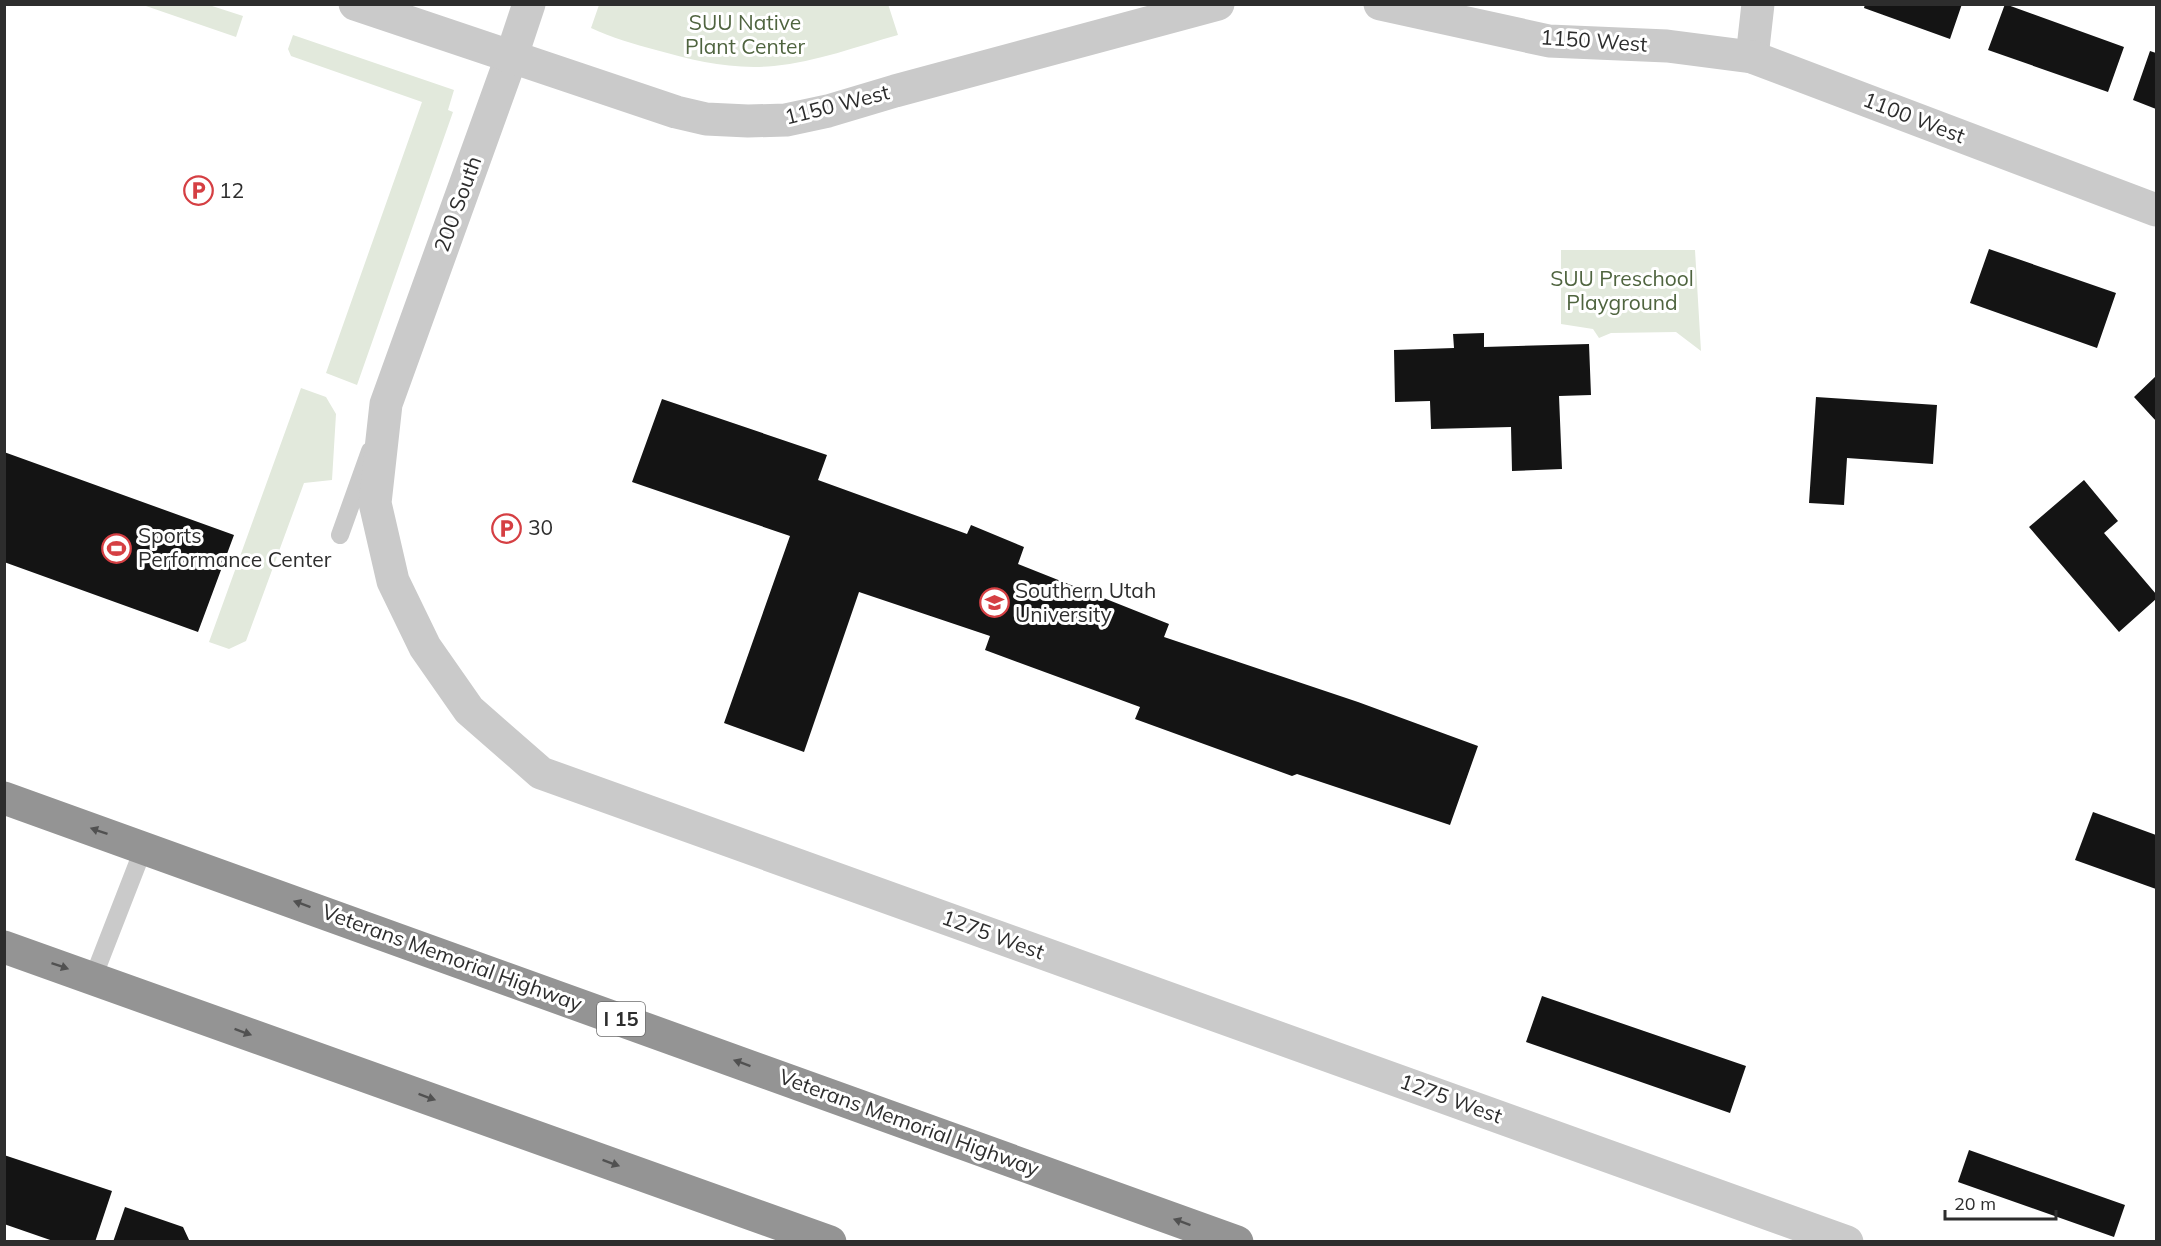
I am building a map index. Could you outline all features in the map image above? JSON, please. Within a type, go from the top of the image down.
[{"type":"highway","name":"Veterans Memorial Highway","points":[[4,798],[1238,1242]]},
{"type":"highway","points":[[4,947],[830,1242]]},
{"type":"street","name":"1150 West","points":[[354,4],[393,11],[511,58],[676,112],[706,119],[748,121],[786,120],[828,111],[1218,4]]},
{"type":"street","name":"200 South","points":[[386,404],[530,4]]},
{"type":"street","name":"1150 West","points":[[1380,4],[1549,41],[1667,46]]},
{"type":"street","points":[[1752,57],[1758,4]]},
{"type":"street","name":"1100 West","points":[[1667,46],[1752,57],[2157,210]]},
{"type":"street","name":"1275 West","points":[[386,404],[375,503],[393,581],[425,647],[469,710],[541,773],[1847,1242]]},
{"type":"lane","points":[[340,535],[386,404]]},
{"type":"lane","points":[[93,978],[144,847]]},
{"type":"green space","name":"SUU Native Plant Center","points":[[888,4],[898,35],[821,57],[774,66],[729,66],[700,61],[631,43],[591,28],[599,5]]},
{"type":"green space","points":[[143,5],[209,5],[243,16],[236,37]]},
{"type":"green space","points":[[293,35],[454,90],[448,110],[453,112],[357,385],[326,373],[422,102],[291,56],[288,49]]},
{"type":"green space","name":"SUU Preschool Playground","points":[[1561,250],[1695,250],[1701,351],[1676,332],[1611,333],[1599,338],[1593,329],[1561,324]]},
{"type":"green space","points":[[301,388],[326,397],[336,414],[332,480],[304,483],[246,641],[229,649],[209,642]]},
{"type":"building","points":[[1865,4],[1962,4],[1950,39],[1864,8]]},
{"type":"building","points":[[2005,4],[2124,47],[2108,92],[1988,50]]},
{"type":"building","points":[[2150,51],[2156,53],[2156,109],[2133,100]]},
{"type":"building","points":[[1989,249],[2116,293],[2097,348],[1970,303]]},
{"type":"building","points":[[1484,333],[1484,347],[1589,344],[1591,395],[1559,396],[1562,469],[1512,471],[1511,427],[1431,429],[1430,401],[1395,402],[1394,350],[1454,348],[1453,334]]},
{"type":"building","points":[[2156,376],[2156,421],[2134,397]]},
{"type":"building","points":[[1816,397],[1937,405],[1933,464],[1847,458],[1844,505],[1809,503]]},
{"type":"building","points":[[662,399],[827,455],[818,480],[967,534],[971,525],[1024,547],[1018,564],[1169,624],[1164,637],[1358,702],[1478,746],[1450,825],[1297,774],[1292,776],[1135,719],[1140,707],[985,650],[990,636],[859,592],[804,752],[724,723],[790,536],[632,482]]},
{"type":"building","name":"Sports Performance Center","points":[[4,452],[234,535],[198,632],[4,562]]},
{"type":"building","points":[[2084,480],[2118,521],[2104,533],[2156,594],[2156,599],[2119,632],[2029,527]]},
{"type":"building","points":[[2093,812],[2156,835],[2156,889],[2075,860]]},
{"type":"building","points":[[1542,996],[1746,1066],[1730,1113],[1526,1042]]},
{"type":"building","points":[[1969,1150],[2125,1205],[2114,1237],[1958,1182]]},
{"type":"building","points":[[4,1155],[112,1191],[95,1242],[56,1242],[4,1224]]},
{"type":"building","points":[[125,1207],[183,1227],[190,1242],[113,1242]]},
{"type":"place","name":"12","points":[[198,191]]},
{"type":"place","name":"30","points":[[507,528]]},
{"type":"place","name":"Sports Performance Center","points":[[117,548]]},
{"type":"place","name":"Southern Utah University","points":[[994,603]]}]
